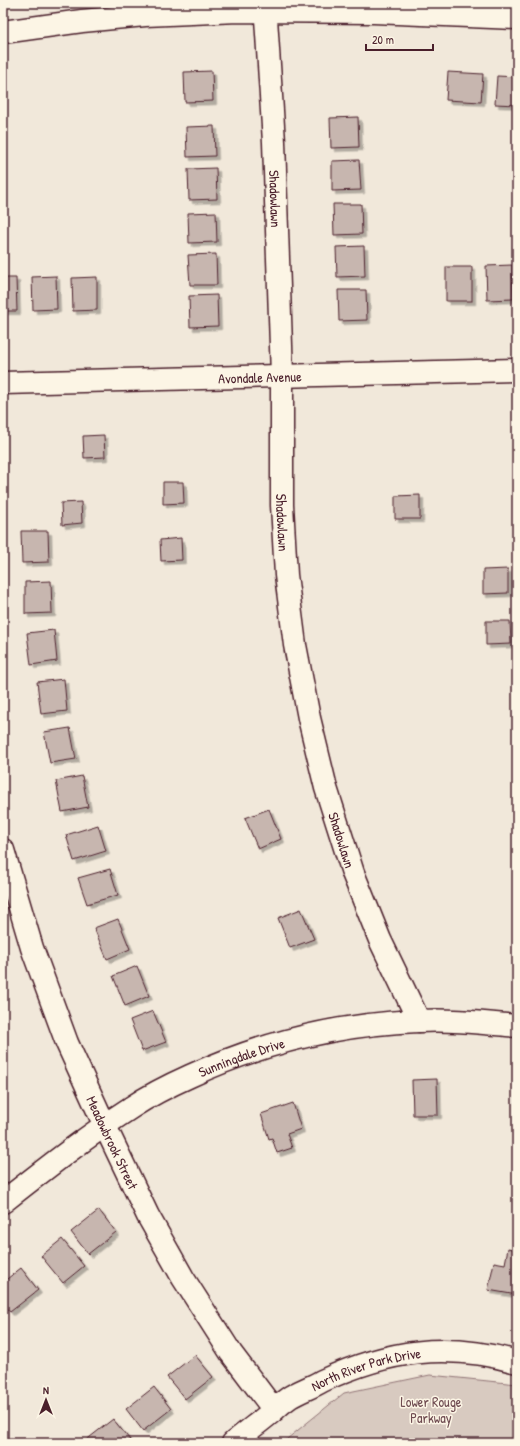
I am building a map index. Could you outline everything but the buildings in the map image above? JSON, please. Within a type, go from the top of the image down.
[{"type":"street","points":[[3,32],[82,21],[266,6],[517,18]]},
{"type":"street","name":"Shadowlawn","points":[[266,6],[274,142],[282,375],[282,505],[286,575],[295,645],[309,718],[326,788],[353,873],[380,940],[418,1021]]},
{"type":"street","name":"Avondale Avenue","points":[[3,382],[517,370]]},
{"type":"street","name":"Meadowbrook Street","points":[[3,850],[32,948],[67,1043],[148,1216],[183,1278],[231,1353],[274,1410]]},
{"type":"street","name":"Sunningdale Drive","points":[[3,1202],[44,1169],[132,1107],[168,1086],[214,1065],[250,1052],[331,1030],[369,1024],[418,1021],[469,1022],[517,1026]]},
{"type":"street","name":"North River Park Drive","points":[[233,1443],[289,1397],[348,1369],[387,1357],[419,1352],[450,1351],[500,1357],[517,1362]]},
{"type":"green space","name":"Lower Rouge Parkway","points":[[430,1375],[517,1384],[517,1443],[282,1443],[344,1393]]}]
